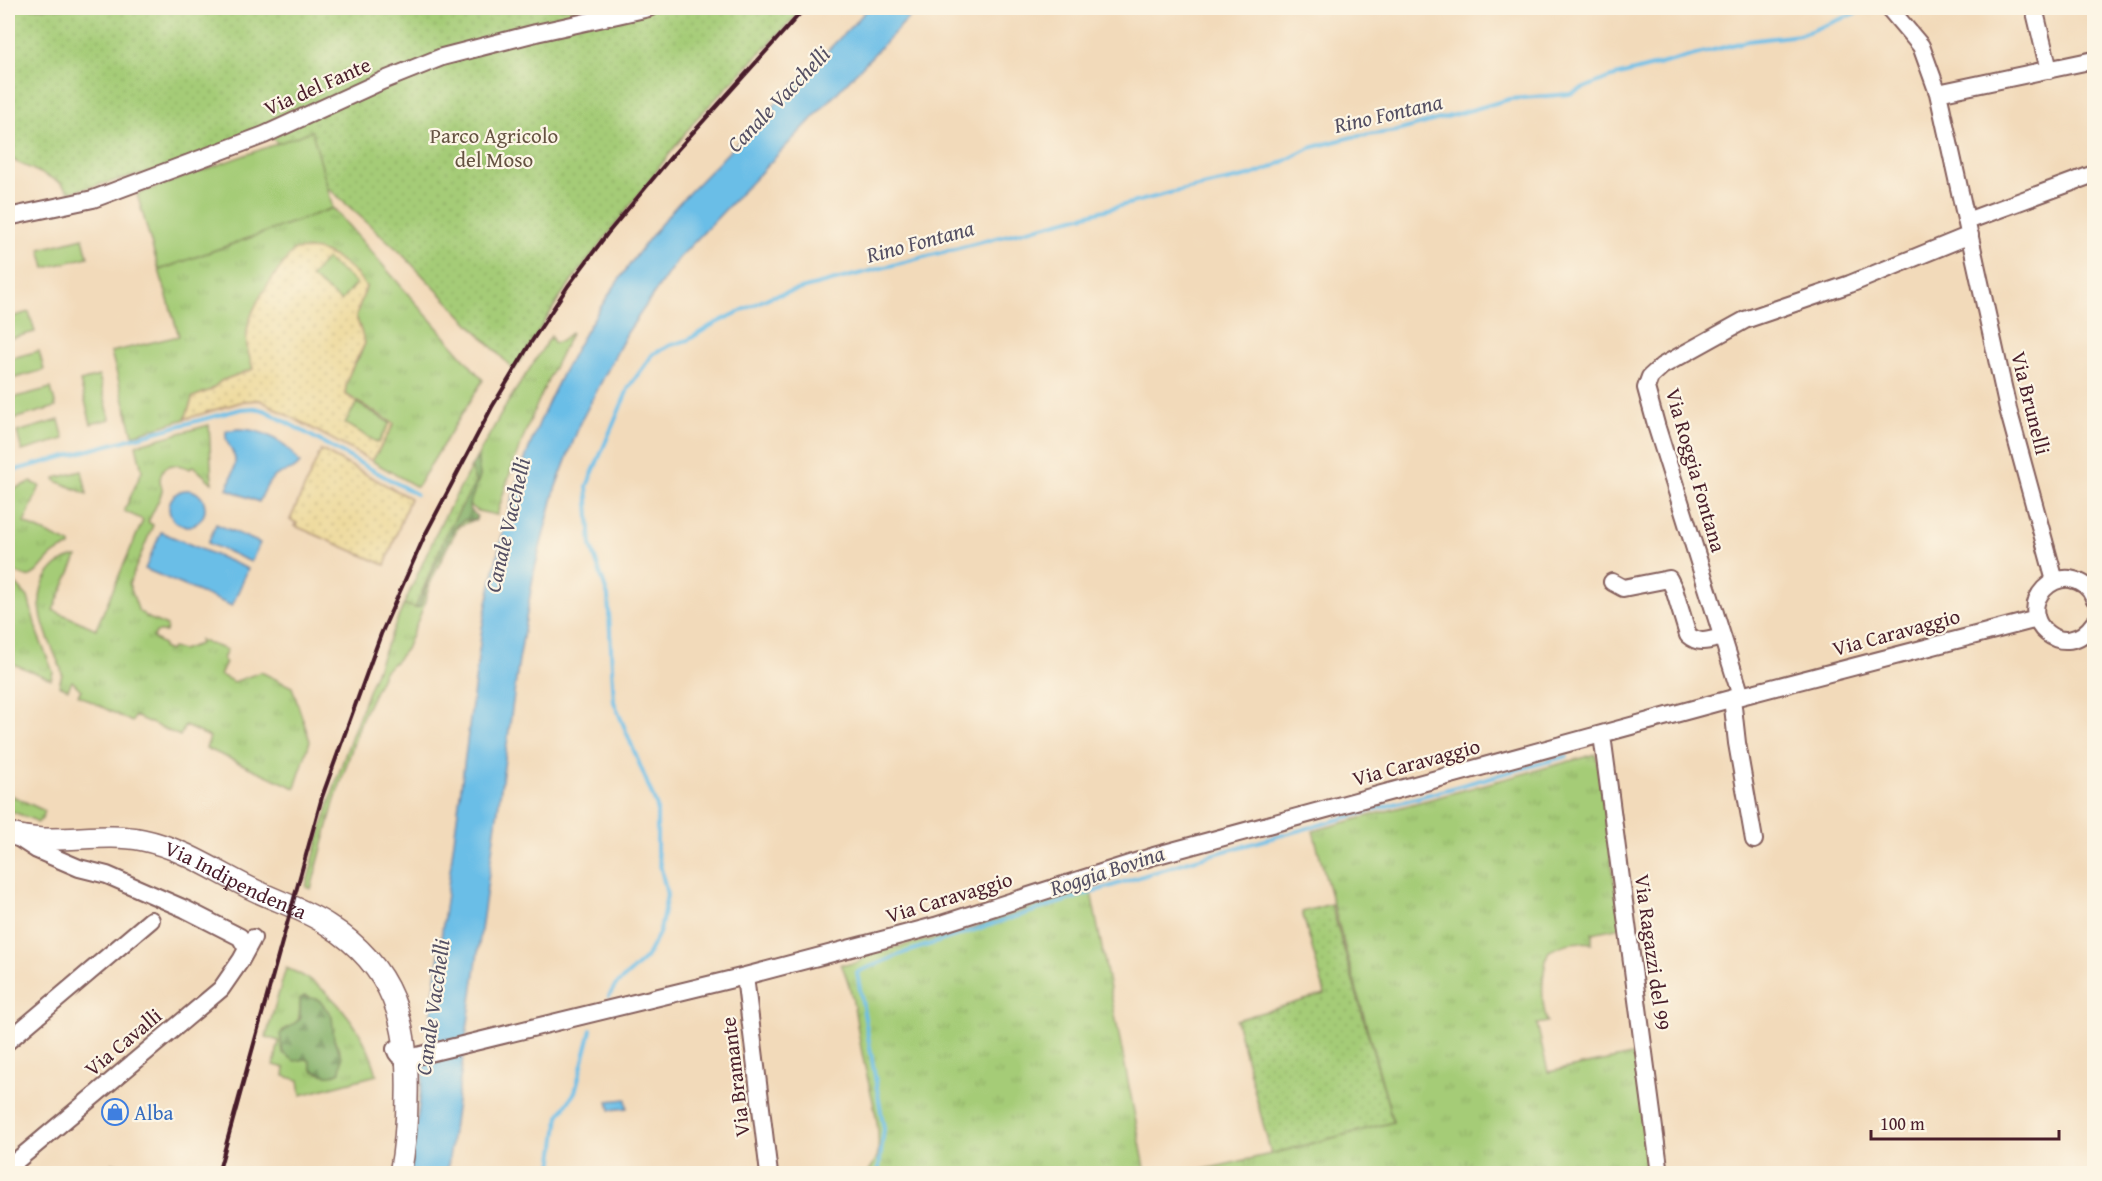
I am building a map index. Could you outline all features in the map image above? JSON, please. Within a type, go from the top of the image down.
[{"type":"main road","name":"Via Indipendenza","points":[[15,833],[127,838],[163,846],[316,918],[356,946],[389,990],[396,1008],[407,1056]]},
{"type":"main road","points":[[399,1173],[407,1056]]},
{"type":"street","name":"Via del Fante","points":[[8,217],[93,199],[264,135],[382,81],[442,57],[649,8]]},
{"type":"street","points":[[2034,8],[2049,70]]},
{"type":"street","name":"Via Brunelli","points":[[1892,11],[1921,46],[1938,93],[2008,409],[2055,581]]},
{"type":"street","points":[[1938,93],[2094,60]]},
{"type":"street","name":"Via Roggia Fontana","points":[[1736,697],[1722,637],[1646,388],[1650,377],[1662,366],[1745,320],[1850,284],[1969,228],[2094,174]]},
{"type":"street","points":[[1612,582],[1623,588],[1669,579],[1689,635],[1694,641],[1704,642],[1722,637]]},
{"type":"street","points":[[2094,598],[2085,585],[2076,580],[2066,579],[2055,581],[2047,586],[2037,601],[2037,619],[2042,629],[2049,636],[2059,640],[2070,641],[2080,638],[2094,623]]},
{"type":"street","name":"Via Caravaggio","points":[[407,1056],[464,1045],[746,976],[935,926],[1154,856],[1736,697],[2037,619]]},
{"type":"street","points":[[1736,697],[1737,743],[1754,840]]},
{"type":"street","name":"Via Ragazzi del 99","points":[[1602,735],[1660,1173]]},
{"type":"street","name":"Via Indipendenza","points":[[15,833],[47,855],[79,868],[116,878],[185,909],[250,943]]},
{"type":"street","points":[[8,1041],[151,921]]},
{"type":"street","name":"Via Cavalli","points":[[8,1171],[221,989],[250,943]]},
{"type":"street","name":"Via Bramante","points":[[746,976],[769,1173]]},
{"type":"green space","name":"Parco Agricolo del Moso","points":[[8,8],[804,8],[697,118],[562,294],[514,370],[399,251],[264,131],[175,166],[70,192],[60,182],[8,158]]},
{"type":"green space","points":[[312,131],[333,208],[159,270],[137,194]]},
{"type":"green space","points":[[333,208],[483,380],[417,487],[372,461],[394,424],[345,394],[347,376],[365,343],[355,316],[366,287],[247,345],[253,369],[221,381],[211,390],[193,397],[185,419],[133,435],[111,352],[179,336],[159,270]]},
{"type":"green space","points":[[83,238],[88,257],[45,268],[40,249]]},
{"type":"green space","points":[[326,259],[356,283],[341,301],[311,277]]},
{"type":"green space","points":[[29,312],[35,332],[8,339],[8,318]]},
{"type":"green space","points":[[572,332],[530,422],[497,515],[478,511],[469,505],[480,476],[477,457],[508,402],[551,336],[554,343],[561,341]]},
{"type":"green space","points":[[39,351],[44,370],[8,380],[8,359]]},
{"type":"green space","points":[[99,376],[110,419],[91,424],[80,381]]},
{"type":"green space","points":[[51,388],[56,407],[13,419],[8,399]]},
{"type":"green space","points":[[357,403],[390,423],[378,443],[345,423]]},
{"type":"green space","points":[[59,420],[64,439],[22,451],[17,432]]},
{"type":"green space","points":[[209,425],[212,483],[193,466],[190,469],[175,465],[163,470],[160,480],[162,493],[148,522],[153,525],[129,584],[139,612],[167,626],[166,632],[156,632],[153,638],[163,644],[163,648],[170,651],[172,648],[182,650],[200,644],[199,640],[227,650],[223,659],[226,663],[220,675],[234,682],[261,672],[292,687],[310,741],[295,788],[206,748],[210,737],[185,726],[180,736],[135,716],[132,722],[78,695],[81,690],[72,681],[68,689],[59,685],[61,669],[41,616],[41,589],[47,576],[57,565],[69,558],[77,557],[53,610],[96,629],[143,520],[124,511],[142,471],[136,445]]},
{"type":"green space","points":[[477,457],[480,476],[469,505],[470,510],[477,516],[476,520],[464,520],[456,525],[427,583],[420,607],[415,608],[447,532],[475,483],[471,467]]},
{"type":"green space","points":[[471,467],[475,483],[447,532],[415,608],[404,604],[439,527]]},
{"type":"green space","points":[[82,471],[87,494],[56,481],[55,478]]},
{"type":"green space","points":[[31,482],[40,486],[24,523],[70,544],[70,547],[55,553],[37,572],[27,577],[8,570],[8,491]]},
{"type":"green space","points":[[464,520],[472,521],[459,526],[430,584],[406,649],[385,670],[362,718],[334,803],[311,889],[306,887],[349,743],[404,604],[415,608],[420,607],[431,573],[443,547],[456,527]]},
{"type":"green space","points":[[8,580],[16,584],[28,597],[38,635],[53,672],[51,679],[8,662]]},
{"type":"green space","points":[[1596,754],[1621,927],[1592,933],[1592,943],[1569,943],[1548,952],[1543,987],[1543,1004],[1547,1022],[1537,1024],[1548,1072],[1637,1054],[1653,1173],[1184,1174],[1393,1122],[1313,831]]},
{"type":"green space","points":[[8,794],[45,811],[42,819],[37,823],[8,810]]},
{"type":"green space","points":[[1090,887],[1146,1173],[868,1173],[878,1153],[878,1129],[852,998],[841,964],[859,962],[867,954],[956,933]]},
{"type":"green space","points":[[1331,904],[1393,1122],[1271,1154],[1236,1020],[1325,994],[1302,912]]},
{"type":"green space","points":[[286,968],[318,986],[344,1011],[364,1042],[377,1075],[301,1095],[299,1080],[284,1076],[285,1068],[274,1065],[279,1041],[266,1037]],"holes":[[[305,996],[309,997],[340,1050],[310,1061],[282,1031],[299,1019],[301,999]]]},
{"type":"green space","points":[[304,996],[319,1000],[332,1016],[334,1040],[342,1057],[340,1072],[336,1074],[326,1075],[312,1070],[310,1061],[306,1059],[295,1061],[283,1053],[280,1034],[300,1019],[300,999]]},
{"type":"green space","points":[[113,1163],[151,1173],[110,1173]]},
{"type":"sand","points":[[315,249],[325,252],[351,269],[366,287],[356,316],[365,343],[350,373],[345,394],[394,424],[372,461],[260,400],[244,401],[185,419],[193,397],[211,390],[221,381],[253,369],[247,346],[250,320],[269,282],[294,250]]},
{"type":"sand","points":[[321,450],[410,498],[385,565],[295,526],[297,523],[290,520]]},
{"type":"water","name":"Canale Vacchelli","points":[[869,8],[918,8],[678,259],[627,333],[581,421],[555,489],[534,572],[518,666],[447,1173],[410,1174],[482,628],[505,523],[530,446],[553,392],[583,336],[617,282],[655,231],[676,206]]},
{"type":"water","points":[[238,429],[257,431],[274,438],[300,463],[272,479],[259,502],[227,489],[234,471],[235,459],[226,439],[226,431]]},
{"type":"water","points":[[187,490],[200,495],[205,508],[200,521],[187,526],[174,521],[169,508],[174,495]]},
{"type":"water","points":[[216,524],[260,543],[251,562],[208,543]]},
{"type":"water","points":[[161,532],[248,569],[232,606],[145,569]]},
{"type":"water","points":[[626,1099],[627,1108],[610,1110],[608,1101]]},
{"type":"waterway","name":"Rino Fontana","points":[[609,996],[615,986],[646,958],[660,931],[667,895],[657,851],[657,807],[614,702],[608,596],[591,546],[587,486],[629,387],[653,354],[688,340],[712,325],[770,297],[1170,193],[1249,176],[1273,167],[1310,148],[1352,137],[1397,131],[1510,99],[1570,94],[1608,78],[1747,41],[1800,35],[1869,8]]},
{"type":"waterway","points":[[8,472],[241,409],[255,408],[266,411],[416,494]]},
{"type":"waterway","name":"Roggia Bovina","points":[[878,1174],[884,1129],[857,972],[906,952],[1189,861],[1567,756]]},
{"type":"waterway","name":"Rino Fontana","points":[[553,1174],[559,1116],[575,1092],[591,1030]]},
{"type":"railway","points":[[218,1174],[322,797],[381,634],[425,535],[492,407],[568,286],[607,234],[671,157],[805,8]]},
{"type":"place","name":"Alba","points":[[115,1112]]}]
